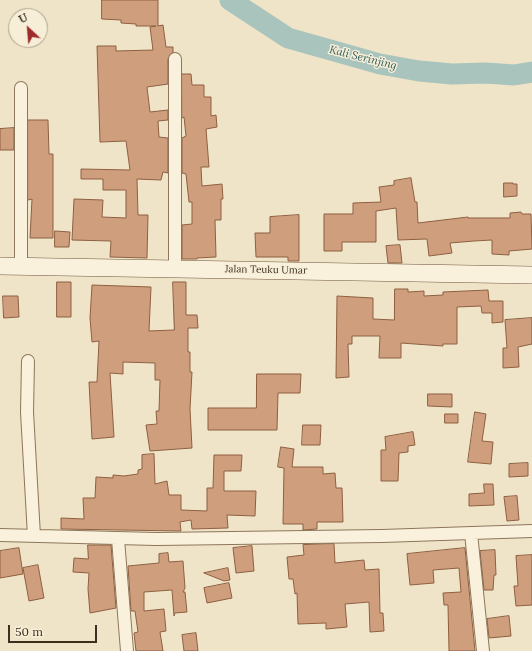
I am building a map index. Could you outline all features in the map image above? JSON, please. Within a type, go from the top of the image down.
[{"type":"main road","name":"Jalan Teuku Umar","points":[[0,266],[532,275]]},
{"type":"street","points":[[175,59],[175,269]]},
{"type":"street","points":[[21,88],[21,266]]},
{"type":"street","points":[[28,361],[27,412],[34,536]]},
{"type":"street","points":[[0,535],[118,540],[532,531]]},
{"type":"street","points":[[471,533],[483,651]]},
{"type":"street","points":[[118,540],[127,651]]},
{"type":"building","points":[[102,0],[158,0],[158,26],[163,25],[166,47],[173,47],[173,52],[168,59],[168,84],[147,87],[150,112],[168,110],[168,120],[158,121],[159,137],[168,138],[168,173],[163,172],[161,180],[137,179],[138,215],[148,215],[147,258],[110,257],[111,241],[72,240],[74,199],[103,200],[102,217],[126,218],[126,190],[103,190],[103,179],[81,179],[81,169],[130,170],[126,141],[100,142],[97,46],[116,46],[116,51],[153,50],[150,27],[156,26],[136,26],[136,24],[121,23],[121,20],[102,19]]},
{"type":"building","points":[[182,74],[191,74],[192,85],[204,85],[204,97],[211,97],[211,116],[216,115],[217,127],[206,129],[209,167],[201,167],[202,186],[222,184],[223,199],[221,199],[221,220],[215,220],[216,257],[182,259],[182,225],[192,224],[192,202],[189,202],[186,174],[182,173],[182,138],[186,136],[184,117],[182,118]]},
{"type":"building","points":[[28,120],[48,120],[49,154],[53,154],[53,238],[30,238],[32,199],[28,200]]},
{"type":"building","points":[[14,128],[14,150],[0,150],[0,129]]},
{"type":"building","points":[[411,178],[415,202],[417,202],[418,223],[468,217],[510,218],[510,213],[521,212],[522,214],[531,214],[532,249],[509,251],[509,255],[492,254],[492,240],[474,241],[450,243],[452,253],[429,256],[427,239],[398,240],[396,208],[376,211],[376,242],[342,242],[342,251],[324,251],[324,214],[353,214],[353,203],[381,202],[379,187],[394,185],[394,181]]},
{"type":"building","points":[[504,183],[517,184],[517,196],[504,197]]},
{"type":"building","points":[[299,215],[299,261],[288,261],[288,257],[256,257],[255,233],[270,233],[270,217]]},
{"type":"building","points":[[55,231],[70,232],[69,247],[55,247]]},
{"type":"building","points":[[400,245],[402,263],[388,263],[386,246]]},
{"type":"building","points":[[57,282],[71,282],[71,317],[57,317]]},
{"type":"building","points":[[173,282],[186,282],[186,315],[197,315],[198,328],[188,328],[188,352],[190,352],[190,372],[192,372],[190,409],[192,448],[150,451],[146,425],[157,424],[156,411],[159,411],[160,380],[155,380],[155,363],[123,362],[123,374],[110,373],[114,437],[92,439],[89,382],[97,382],[99,341],[92,342],[90,318],[92,285],[151,287],[149,331],[174,330]]},
{"type":"building","points":[[395,289],[408,289],[408,292],[424,291],[424,296],[443,295],[443,292],[488,290],[489,301],[503,301],[503,322],[492,323],[492,313],[482,313],[481,306],[457,307],[457,344],[443,344],[443,346],[401,343],[401,358],[379,358],[380,336],[352,336],[352,344],[348,344],[349,377],[336,378],[337,296],[373,298],[373,319],[394,320]]},
{"type":"building","points":[[3,296],[18,296],[19,317],[4,318]]},
{"type":"building","points":[[532,318],[532,344],[518,347],[519,367],[503,368],[503,348],[507,348],[505,320]]},
{"type":"building","points":[[257,374],[301,374],[300,393],[278,393],[277,430],[208,430],[208,408],[256,408]]},
{"type":"building","points":[[428,394],[452,394],[452,407],[428,406]]},
{"type":"building","points":[[475,412],[486,414],[482,441],[493,442],[491,464],[468,462]]},
{"type":"building","points":[[445,414],[458,414],[458,423],[445,423]]},
{"type":"building","points":[[303,425],[321,425],[320,445],[302,445]]},
{"type":"building","points":[[413,432],[415,445],[408,446],[408,452],[399,453],[398,481],[381,481],[381,450],[386,450],[385,437]]},
{"type":"building","points":[[281,447],[294,449],[292,467],[323,467],[323,474],[335,473],[336,488],[342,488],[343,522],[317,522],[317,529],[303,530],[303,524],[283,524],[284,468],[278,467]]},
{"type":"building","points":[[154,454],[155,484],[167,481],[169,495],[181,495],[181,510],[207,511],[207,488],[213,488],[214,455],[242,455],[241,471],[224,471],[224,491],[256,491],[255,516],[227,515],[228,528],[192,529],[191,520],[180,522],[181,531],[61,529],[61,518],[84,519],[83,498],[95,498],[96,477],[113,478],[113,475],[124,476],[138,474],[138,470],[142,469],[142,455]]},
{"type":"building","points":[[528,463],[528,476],[509,477],[509,464]]},
{"type":"building","points":[[484,484],[493,484],[494,505],[469,506],[469,494],[484,493]]},
{"type":"building","points":[[517,496],[519,520],[507,521],[504,497]]},
{"type":"building","points":[[334,544],[335,563],[364,560],[365,570],[379,569],[380,613],[383,613],[384,631],[370,632],[369,602],[345,604],[347,627],[326,629],[326,623],[298,624],[297,593],[295,594],[293,579],[289,579],[287,557],[304,555],[303,545]]},
{"type":"building","points":[[88,545],[111,545],[116,608],[90,613],[88,589],[89,573],[73,572],[74,558],[88,559]]},
{"type":"building","points":[[252,546],[254,571],[236,573],[233,548]]},
{"type":"building","points":[[19,548],[23,574],[0,578],[0,551]]},
{"type":"building","points":[[465,548],[475,651],[449,651],[448,605],[444,605],[443,593],[461,592],[459,568],[433,570],[434,583],[410,585],[407,554]]},
{"type":"building","points":[[495,550],[496,575],[494,575],[493,590],[484,590],[480,551]]},
{"type":"building","points":[[168,553],[169,562],[183,561],[185,588],[183,592],[185,592],[187,612],[175,613],[174,616],[172,590],[144,592],[144,611],[164,609],[166,631],[160,632],[163,651],[136,651],[134,633],[138,632],[135,611],[131,611],[128,566],[159,563],[159,554]]},
{"type":"building","points":[[532,555],[532,605],[516,606],[514,586],[518,586],[516,556]]},
{"type":"building","points":[[38,565],[44,598],[29,601],[23,568]]},
{"type":"building","points":[[228,568],[230,580],[224,581],[204,573]]},
{"type":"building","points":[[229,583],[232,598],[207,603],[204,588]]},
{"type":"building","points":[[509,616],[511,636],[489,638],[487,619]]},
{"type":"building","points":[[196,633],[198,651],[184,651],[182,635]]},
{"type":"waterway","name":"Kali Serinjing","points":[[230,0],[288,38],[380,64],[419,71],[452,74],[486,73],[514,75],[532,72]]}]
